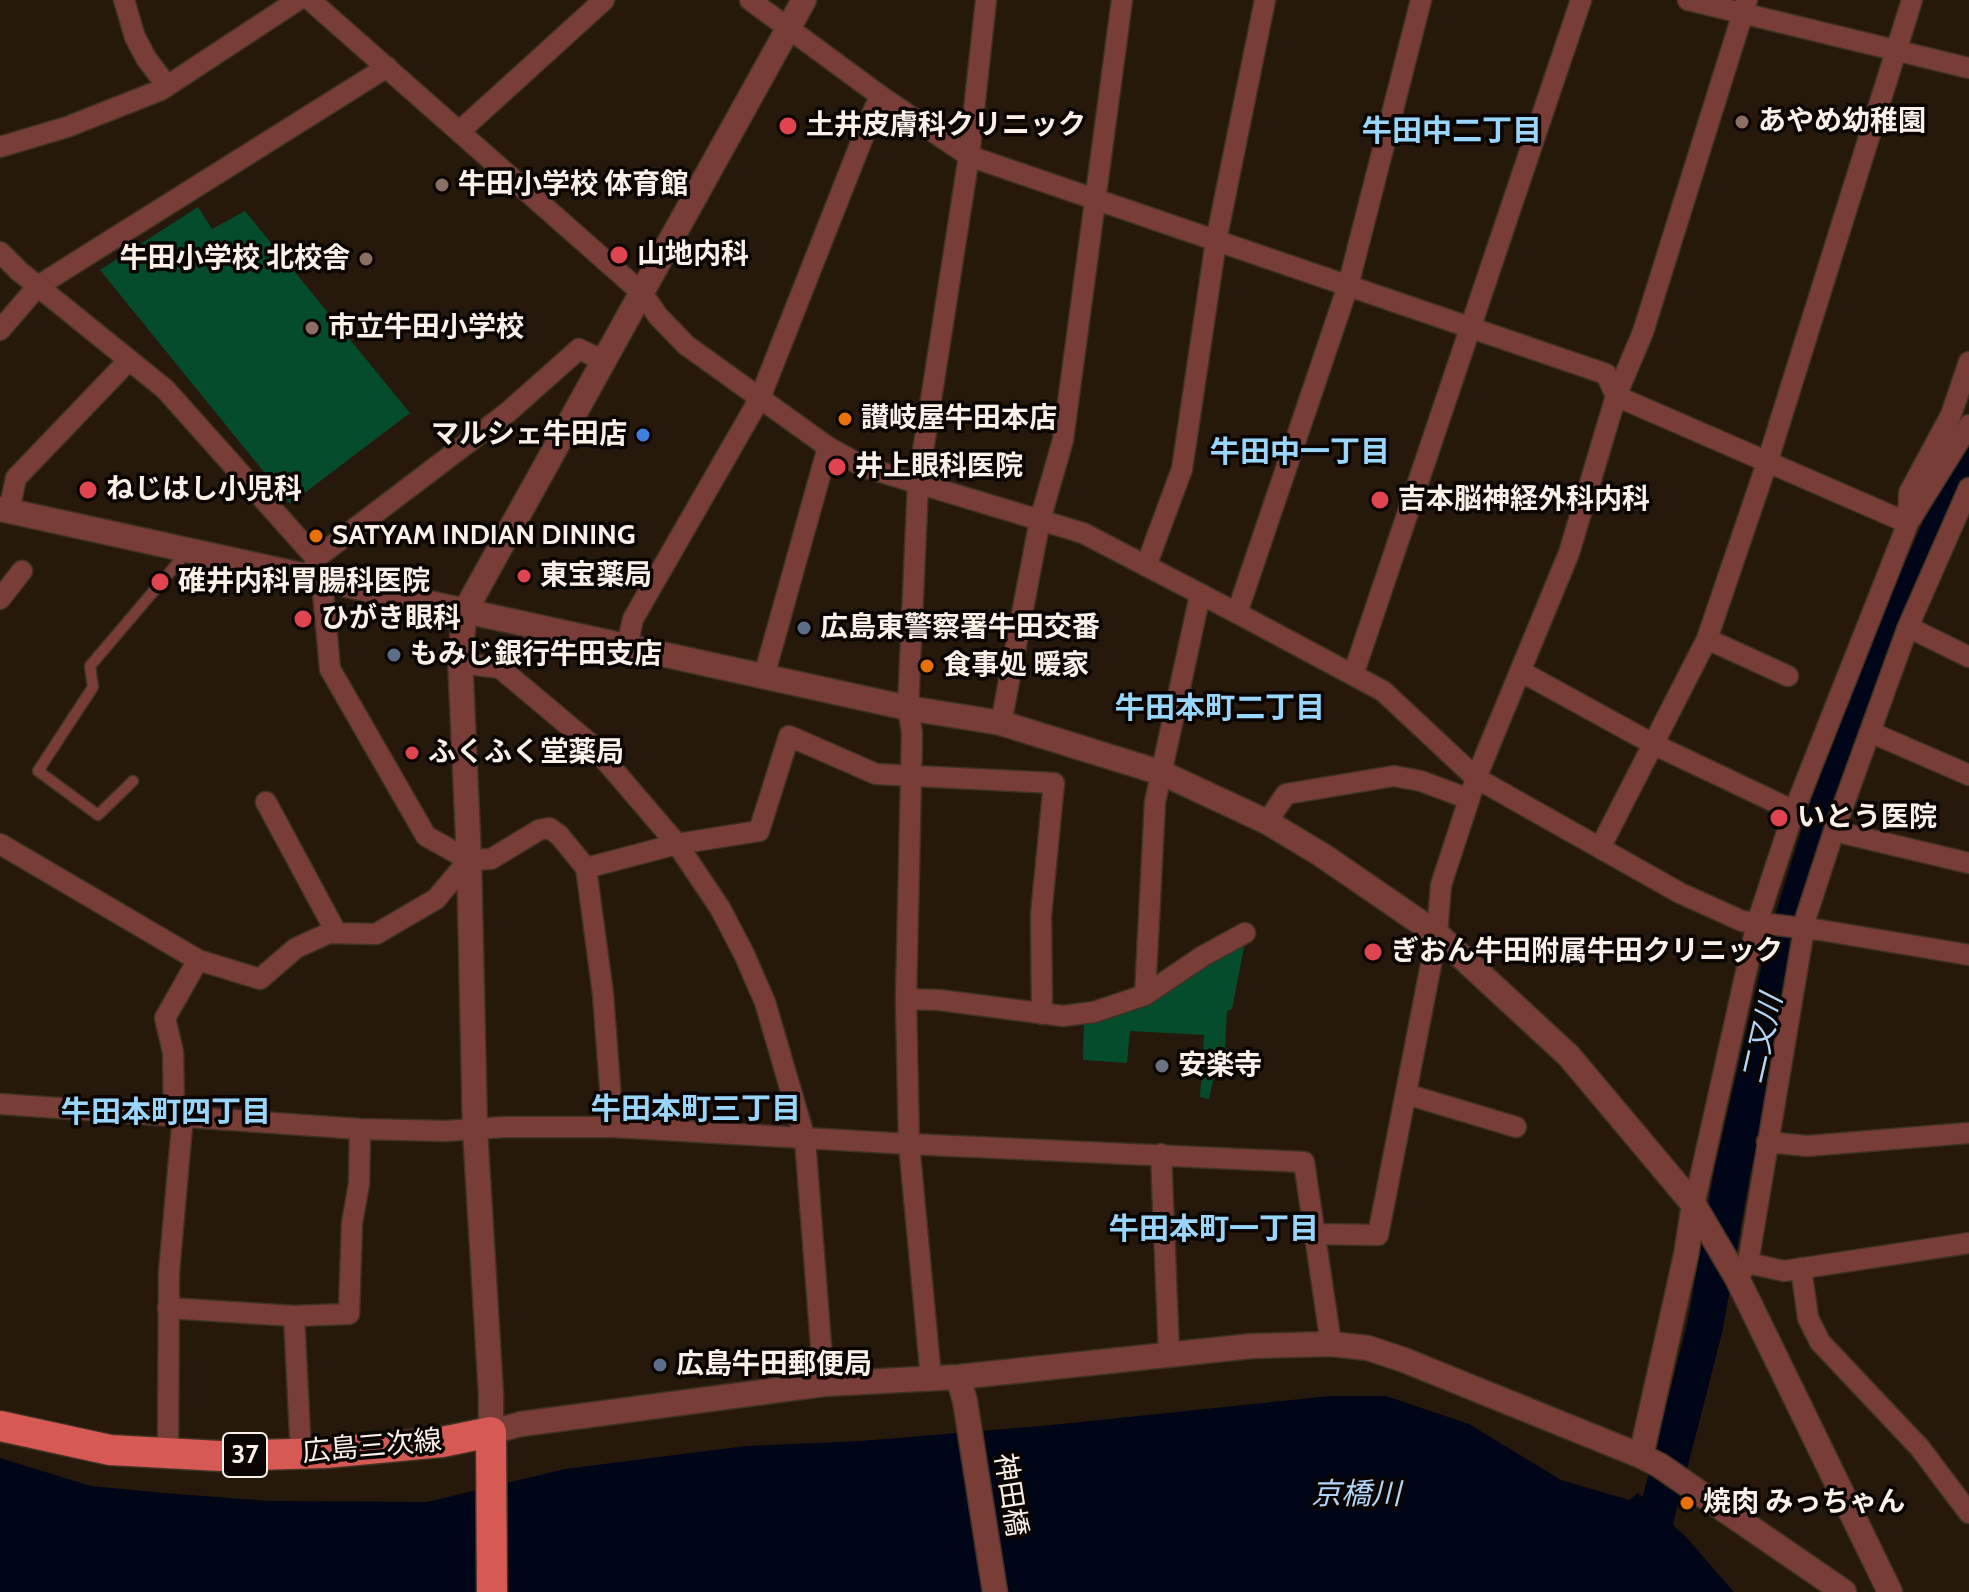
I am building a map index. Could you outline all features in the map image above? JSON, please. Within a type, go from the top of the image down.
[{"type":"main road","name":"広島三次線","points":[[0,1426],[110,1450],[220,1456],[301,1454],[442,1442],[491,1445]]},
{"type":"main road","points":[[491,1445],[492,1592]]},
{"type":"street","points":[[124,0],[135,37],[167,86]]},
{"type":"street","points":[[0,147],[67,127],[167,86],[298,0]]},
{"type":"street","points":[[310,0],[642,293],[658,316],[686,345],[828,447],[864,467],[1083,533],[1383,691],[1476,778],[1680,893],[1742,921],[1969,955]]},
{"type":"street","points":[[460,131],[604,0]]},
{"type":"street","points":[[750,0],[882,97],[969,156],[1606,374],[1616,396],[1908,523]]},
{"type":"street","points":[[491,1445],[475,1129],[469,860],[460,663],[465,611],[804,0]]},
{"type":"street","points":[[931,1378],[909,1144],[906,999],[912,733],[908,708],[918,483],[969,156],[986,0]]},
{"type":"street","points":[[1001,723],[1040,520],[1063,440],[1122,0]]},
{"type":"street","points":[[1146,566],[1182,469],[1216,241],[1265,0]]},
{"type":"street","points":[[1237,613],[1348,286],[1421,0]]},
{"type":"street","points":[[1353,675],[1581,0]]},
{"type":"street","points":[[1688,0],[1745,7],[1969,68]]},
{"type":"street","points":[[1600,848],[1707,639],[1768,460],[1912,0]]},
{"type":"street","points":[[1316,1234],[1378,1235],[1437,934],[1441,885],[1476,778],[1569,553],[1616,396],[1643,332],[1745,7]]},
{"type":"street","points":[[0,330],[38,286],[387,67]]},
{"type":"street","points":[[627,647],[633,619],[760,398],[875,107],[882,97]]},
{"type":"street","points":[[0,252],[165,389],[317,572],[330,669],[426,836],[469,860],[491,859],[539,830],[549,828],[559,835],[586,868],[603,994],[613,1127]]},
{"type":"street","points":[[317,572],[579,349],[604,361]]},
{"type":"street","points":[[129,360],[16,478],[4,510],[188,551],[317,572],[465,611],[627,647],[908,708],[1001,723],[1162,773],[1267,822],[1322,855],[1437,934],[1569,1056],[1697,1209],[1738,1269],[1890,1592]]},
{"type":"street","points":[[1908,523],[1909,493],[1951,415],[1969,362]]},
{"type":"street","points":[[1661,1467],[1686,1255],[1762,924],[1794,811],[1908,523],[1969,425]]},
{"type":"street","points":[[764,676],[828,447]]},
{"type":"street","points":[[1738,1269],[1767,1142],[1798,928],[1908,627],[1969,488]]},
{"type":"street","points":[[0,599],[22,571]]},
{"type":"street","points":[[1145,995],[1155,802],[1200,595]]},
{"type":"street","points":[[1908,627],[1969,657]]},
{"type":"street","points":[[1707,639],[1788,676]]},
{"type":"street","points":[[460,663],[500,668],[593,746],[677,844],[720,908],[765,1002],[805,1139],[824,1384]]},
{"type":"street","points":[[1520,671],[1653,744],[1794,811]]},
{"type":"street","points":[[1870,732],[1969,775]]},
{"type":"street","points":[[586,868],[677,844],[759,831],[789,736],[876,774],[1054,783],[1041,915],[1042,1014]]},
{"type":"street","points":[[1267,822],[1286,794],[1394,776],[1421,781],[1469,799]]},
{"type":"street","points":[[266,802],[336,932]]},
{"type":"street","points":[[1834,831],[1969,863]]},
{"type":"street","points":[[0,844],[198,960],[260,979],[296,948],[336,932],[376,934],[436,899],[469,860]]},
{"type":"street","points":[[906,999],[939,1000],[1063,1016],[1094,1012],[1145,995],[1203,956],[1245,933]]},
{"type":"street","points":[[168,1453],[168,1308],[179,1115],[173,1052],[165,1018],[198,960]]},
{"type":"street","points":[[1406,1094],[1516,1127]]},
{"type":"street","points":[[0,1104],[360,1129],[446,1131],[613,1127],[1304,1162],[1331,1344]]},
{"type":"street","points":[[168,1308],[294,1316],[349,1314],[352,1223],[359,1184],[360,1129]]},
{"type":"street","points":[[1767,1142],[1807,1146],[1969,1133]]},
{"type":"street","points":[[1161,1154],[1169,1354]]},
{"type":"street","points":[[1738,1269],[1784,1271],[1969,1243]]},
{"type":"street","points":[[1801,1268],[1808,1318],[1820,1342],[1920,1448],[1969,1513]]},
{"type":"street","points":[[294,1316],[301,1454]]},
{"type":"street","points":[[491,1445],[521,1424],[824,1384],[958,1377],[1252,1346],[1331,1344],[1368,1348],[1404,1360],[1661,1467],[1844,1592]]},
{"type":"street","name":"神田橋","points":[[958,1377],[966,1407],[995,1592]]},
{"type":"lane","points":[[133,781],[98,815],[38,771],[93,687],[90,666],[188,551]]},
{"type":"green space","points":[[198,207],[212,229],[245,211],[410,413],[290,504],[100,270]]},
{"type":"green space","points":[[1245,942],[1232,1009],[1227,1011],[1225,1048],[1260,1057],[1257,1075],[1216,1067],[1209,1099],[1200,1097],[1204,1035],[1130,1031],[1127,1063],[1083,1060],[1084,1021]]},
{"type":"water","name":"京橋川","points":[[1330,1396],[1386,1396],[1469,1424],[1561,1480],[1629,1500],[1638,1493],[1686,1537],[1734,1592],[0,1592],[0,1458],[91,1486],[270,1501],[427,1502],[565,1469],[746,1446],[861,1441],[1052,1425]]},
{"type":"waterway","name":"二又川","points":[[1649,1592],[1652,1533],[1705,1327],[1732,1173],[1785,944],[1824,818],[1865,703],[1969,463]]},
{"type":"place","name":"あやめ幼稚園","points":[[1742,122]]},
{"type":"place","name":"土井皮膚科クリニック","points":[[788,126]]},
{"type":"place","name":"牛田小学校 体育館","points":[[442,185]]},
{"type":"place","name":"山地内科","points":[[619,255]]},
{"type":"place","name":"牛田小学校 北校舎","points":[[366,259]]},
{"type":"place","name":"市立牛田小学校","points":[[312,328]]},
{"type":"place","name":"讃岐屋牛田本店","points":[[845,419]]},
{"type":"place","name":"マルシェ牛田店","points":[[643,435]]},
{"type":"place","name":"井上眼科医院","points":[[837,467]]},
{"type":"place","name":"ねじはし小児科","points":[[88,490]]},
{"type":"place","name":"吉本脳神経外科内科","points":[[1380,500]]},
{"type":"place","name":"SATYAM INDIAN DINING","points":[[316,536]]},
{"type":"place","name":"東宝薬局","points":[[524,576]]},
{"type":"place","name":"碓井内科胃腸科医院","points":[[160,582]]},
{"type":"place","name":"ひがき眼科","points":[[303,619]]},
{"type":"place","name":"広島東警察署牛田交番","points":[[804,628]]},
{"type":"place","name":"もみじ銀行牛田支店","points":[[394,655]]},
{"type":"place","name":"食事処 暖家","points":[[927,666]]},
{"type":"place","name":"ふくふく堂薬局","points":[[412,753]]},
{"type":"place","name":"いとう医院","points":[[1779,818]]},
{"type":"place","name":"ぎおん牛田附属牛田クリニック","points":[[1373,952]]},
{"type":"place","name":"安楽寺","points":[[1162,1066]]},
{"type":"place","name":"広島牛田郵便局","points":[[660,1365]]},
{"type":"place","name":"焼肉 みっちゃん","points":[[1687,1503]]},
{"type":"district","name":"牛田中二丁目","points":[[1452,132]]},
{"type":"district","name":"牛田中一丁目","points":[[1300,453]]},
{"type":"district","name":"牛田本町二丁目","points":[[1220,709]]},
{"type":"district","name":"牛田本町三丁目","points":[[696,1110]]},
{"type":"district","name":"牛田本町四丁目","points":[[166,1113]]},
{"type":"district","name":"牛田本町一丁目","points":[[1214,1230]]}]
